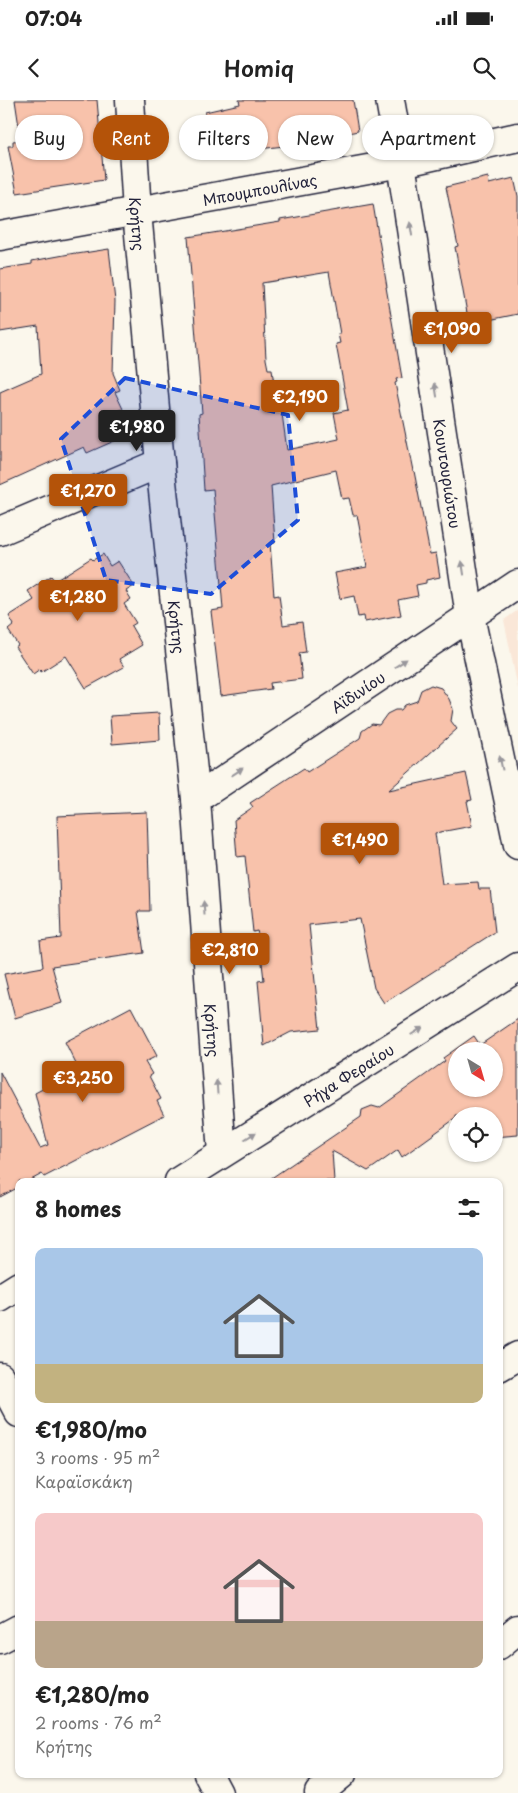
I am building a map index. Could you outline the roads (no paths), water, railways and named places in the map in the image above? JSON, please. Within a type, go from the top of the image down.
[{"type":"street","name":"Κρήτης","points":[[130,100],[137,212],[160,463],[196,799],[222,1153]]},
{"type":"street","name":"Κουντουριώτου","points":[[390,100],[470,616],[518,845]]},
{"type":"street","name":"Μπουμπουλίνας","points":[[0,236],[137,212],[518,138]]},
{"type":"street","points":[[0,531],[160,463]]},
{"type":"street","name":"Αϊδινίου","points":[[196,799],[518,584]]},
{"type":"street","name":"Ρήγα Φεραίου","points":[[184,1178],[518,967]]},
{"type":"street","points":[[0,1298],[15,1289]]},
{"type":"street","points":[[503,1365],[518,1356]]},
{"type":"street","points":[[0,1377],[15,1405]]},
{"type":"street","points":[[503,1641],[518,1629]]},
{"type":"street","points":[[0,1638],[15,1631]]},
{"type":"street","points":[[210,1778],[218,1793]]},
{"type":"street","points":[[319,1793],[337,1778]]}]
